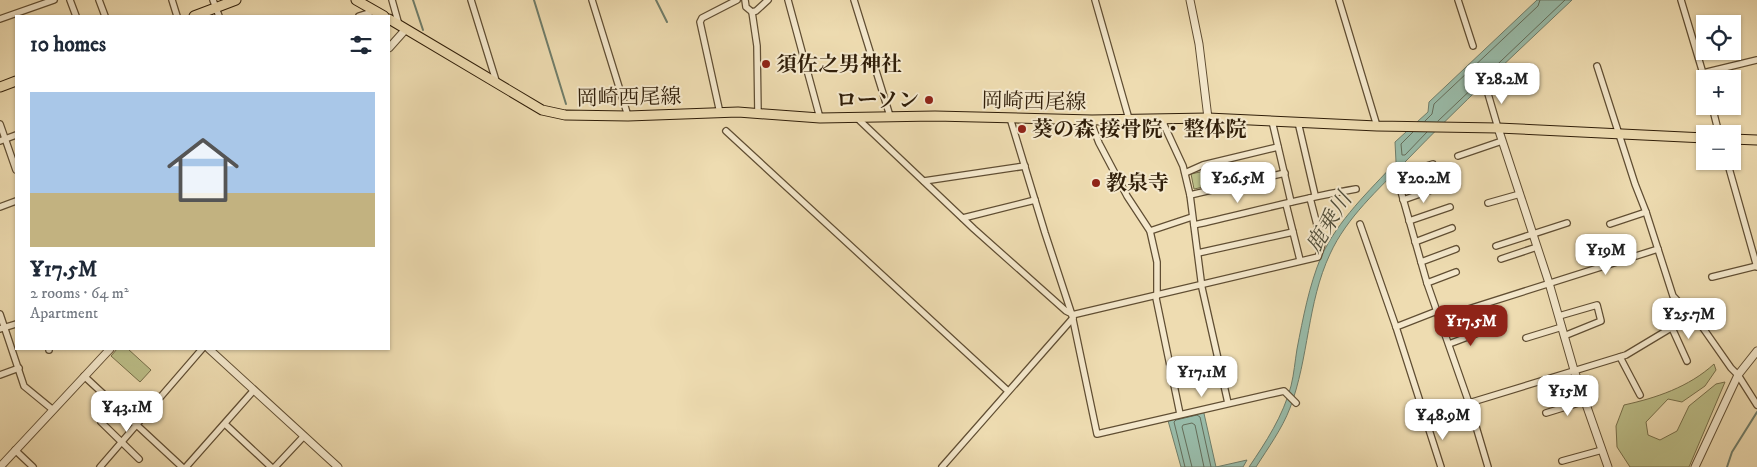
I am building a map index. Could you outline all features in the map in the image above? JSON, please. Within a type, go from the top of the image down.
[{"type":"main road","points":[[197,15],[236,0]]},
{"type":"main road","points":[[356,0],[382,15]]},
{"type":"main road","name":"岡崎西尾線","points":[[390,20],[497,84],[542,110],[553,114],[628,116],[720,113],[820,118],[890,116],[1092,120],[1208,118],[1377,126],[1498,128],[1696,137]]},
{"type":"main road","points":[[0,87],[15,81]]},
{"type":"main road","points":[[1741,139],[1757,140]]},
{"type":"street","points":[[0,19],[54,0]]},
{"type":"street","points":[[70,0],[76,15]]},
{"type":"street","points":[[100,0],[105,15]]},
{"type":"street","points":[[172,0],[178,15]]},
{"type":"street","points":[[390,46],[402,27],[392,0]]},
{"type":"street","points":[[471,0],[497,84]]},
{"type":"street","points":[[592,0],[628,116]]},
{"type":"street","points":[[720,113],[700,22],[702,18],[737,0]]},
{"type":"street","points":[[745,0],[746,7],[752,12],[757,46],[758,114]]},
{"type":"street","points":[[752,12],[756,11],[768,0]]},
{"type":"street","points":[[788,0],[820,118]]},
{"type":"street","points":[[854,0],[890,116]]},
{"type":"street","points":[[1094,0],[1129,119]]},
{"type":"street","points":[[1190,0],[1199,44],[1208,118]]},
{"type":"street","points":[[1339,0],[1377,126]]},
{"type":"street","points":[[1458,0],[1473,46]]},
{"type":"street","points":[[1681,0],[1702,70]]},
{"type":"street","points":[[362,15],[375,11]]},
{"type":"street","points":[[1715,70],[1757,60]]},
{"type":"street","points":[[1598,66],[1673,296],[1703,328],[1738,375],[1757,405]]},
{"type":"street","points":[[1486,87],[1549,283],[1574,370],[1608,467]]},
{"type":"street","points":[[856,117],[963,218],[1072,316]]},
{"type":"street","points":[[1010,118],[1072,316],[1098,434],[1228,403],[1284,392],[1296,403]]},
{"type":"street","points":[[1164,119],[1164,125],[1183,166],[1190,195],[1202,283],[1228,403]]},
{"type":"street","points":[[1092,120],[1092,126],[1099,144],[1127,196],[1150,231],[1157,262],[1156,298],[1180,414]]},
{"type":"street","points":[[1272,121],[1285,173],[1293,232],[1300,260]]},
{"type":"street","points":[[942,467],[1072,316],[1202,283],[1318,257],[1322,244],[1298,122]]},
{"type":"street","points":[[0,124],[3,140],[15,168]]},
{"type":"street","points":[[726,131],[1008,391]]},
{"type":"street","points":[[3,140],[15,135]]},
{"type":"street","points":[[1458,156],[1502,141]]},
{"type":"street","points":[[1185,173],[1203,165],[1278,147]]},
{"type":"street","points":[[1433,164],[1410,172],[1398,181],[1427,283],[1469,403],[1488,467]]},
{"type":"street","points":[[924,181],[1025,166]]},
{"type":"street","points":[[1712,277],[1757,266],[1730,170]]},
{"type":"street","points":[[1190,195],[1285,173]]},
{"type":"street","points":[[1403,200],[1437,188]]},
{"type":"street","points":[[1194,225],[1313,197],[1356,189]]},
{"type":"street","points":[[1488,204],[1520,194]]},
{"type":"street","points":[[963,218],[1035,200]]},
{"type":"street","points":[[0,207],[15,201]]},
{"type":"street","points":[[1409,221],[1450,207]]},
{"type":"street","points":[[1610,224],[1646,212]]},
{"type":"street","points":[[1150,231],[1192,218]]},
{"type":"street","points":[[1496,246],[1567,223]]},
{"type":"street","points":[[1360,224],[1396,327],[1441,467]]},
{"type":"street","points":[[1415,242],[1452,228]]},
{"type":"street","points":[[1198,253],[1293,232]]},
{"type":"street","points":[[1501,259],[1537,247]]},
{"type":"street","points":[[1440,318],[1658,249]]},
{"type":"street","points":[[1421,262],[1456,250]]},
{"type":"street","points":[[1427,283],[1456,272]]},
{"type":"street","points":[[1559,316],[1597,305],[1601,321],[1564,336]]},
{"type":"street","points":[[1396,327],[1437,311]]},
{"type":"street","points":[[0,314],[2,328],[19,368],[24,386],[52,409]]},
{"type":"street","points":[[1426,420],[1469,403],[1620,357],[1644,345],[1691,316]]},
{"type":"street","points":[[2,328],[15,324]]},
{"type":"street","points":[[1526,338],[1562,327]]},
{"type":"street","points":[[1672,328],[1688,361]]},
{"type":"street","points":[[1449,344],[1486,330]]},
{"type":"street","points":[[0,467],[52,409],[109,350]]},
{"type":"street","points":[[100,467],[201,350]]},
{"type":"street","points":[[210,350],[338,467]]},
{"type":"street","points":[[1695,467],[1738,375],[1757,351]]},
{"type":"street","points":[[1620,357],[1640,395]]},
{"type":"street","points":[[0,375],[19,368]]},
{"type":"street","points":[[84,376],[184,467],[254,390]]},
{"type":"street","points":[[1546,413],[1585,401]]},
{"type":"street","points":[[101,422],[138,459]]},
{"type":"street","points":[[225,424],[271,467]]},
{"type":"street","points":[[275,467],[304,436]]},
{"type":"street","points":[[15,450],[33,467]]},
{"type":"street","points":[[1562,461],[1602,450]]},
{"type":"green space","points":[[1209,170],[1213,185],[1194,189],[1191,174]]},
{"type":"green space","points":[[116,350],[129,350],[151,370],[140,382],[111,356]]},
{"type":"green space","points":[[1714,364],[1716,370],[1705,386],[1682,402],[1668,399],[1646,422],[1648,435],[1660,440],[1677,431],[1689,406],[1716,384],[1725,382],[1689,467],[1630,467],[1617,447],[1616,426],[1624,405],[1648,399],[1683,385]]},
{"type":"water","points":[[1537,0],[1572,0],[1426,140],[1364,204],[1345,228],[1330,254],[1322,273],[1312,311],[1301,370],[1287,416],[1256,467],[1249,467],[1262,448],[1288,397],[1304,314],[1317,268],[1328,243],[1355,206],[1396,162],[1395,142],[1428,112],[1429,102]]},
{"type":"water","points":[[1203,409],[1216,467],[1181,467],[1167,417]]},
{"type":"water","points":[[1247,460],[1243,467],[1216,467]]},
{"type":"waterway","points":[[413,0],[423,30]]},
{"type":"waterway","points":[[534,0],[566,104]]},
{"type":"waterway","points":[[656,0],[667,22]]},
{"type":"waterway","points":[[1727,467],[1732,452],[1757,412]]},
{"type":"place","name":"須佐之男神社","points":[[766,64]]},
{"type":"place","name":"ローソン","points":[[929,100]]},
{"type":"place","name":"葵の森 接骨院・整体院","points":[[1022,129]]},
{"type":"place","name":"教泉寺","points":[[1096,183]]},
{"type":"water label","name":"鹿乗川","points":[[1328,222]]}]
